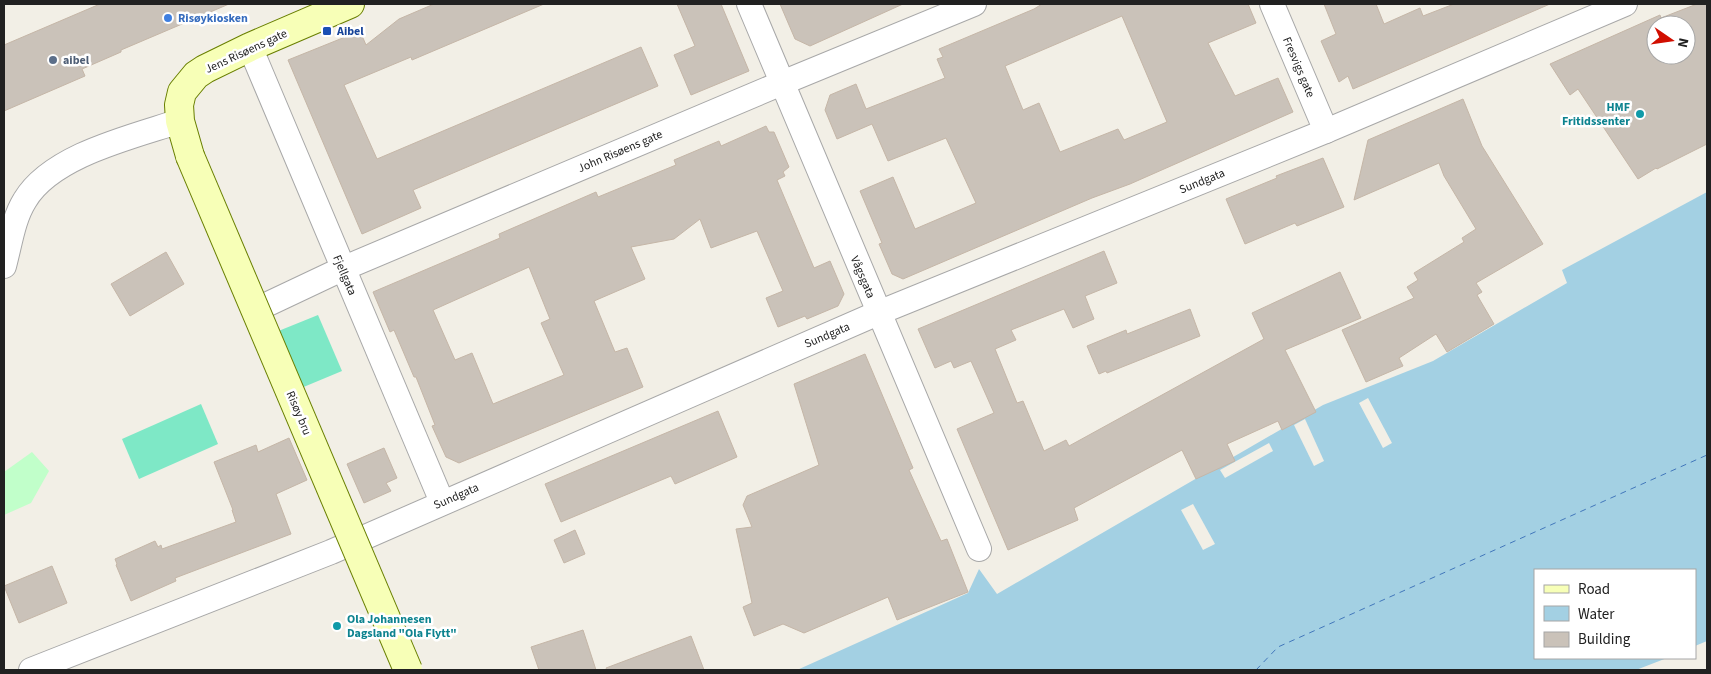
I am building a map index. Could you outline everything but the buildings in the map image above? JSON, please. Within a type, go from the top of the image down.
[{"type":"main road","name":"Jens Risøens gate","points":[[190,156],[180,121],[179,105],[182,92],[189,82],[205,69],[350,4]]},
{"type":"main road","name":"Risøy bru","points":[[190,156],[408,670]]},
{"type":"street","name":"Vågsgata","points":[[749,4],[979,549]]},
{"type":"street","name":"John Risøens gate","points":[[268,304],[342,269],[974,4]]},
{"type":"street","name":"Fresvigs gate","points":[[1272,4],[1326,131]]},
{"type":"street","name":"Sundgata","points":[[31,670],[331,552],[878,313],[1326,131],[1625,4]]},
{"type":"street","name":"Fjellgata","points":[[250,48],[442,502]]},
{"type":"street","points":[[4,266],[17,214],[25,199],[51,172],[103,146],[180,121]]},
{"type":"green space","points":[[318,315],[342,371],[294,391],[271,334]]},
{"type":"green space","points":[[201,404],[218,444],[139,479],[122,439]]},
{"type":"green space","points":[[32,452],[49,471],[31,503],[4,515],[4,472]]},
{"type":"water","points":[[1707,192],[1707,641],[1696,646],[1696,569],[1534,569],[1534,659],[1664,659],[1636,670],[797,670],[968,593],[979,569],[997,594],[1323,405],[1433,361],[1567,283],[1562,270]]},
{"type":"pier","points":[[1368,398],[1392,443],[1383,448],[1359,403]]},
{"type":"pier","points":[[1305,419],[1324,461],[1314,466],[1294,425]]},
{"type":"pier","points":[[1269,443],[1273,451],[1225,478],[1220,470]]},
{"type":"pier","points":[[1193,504],[1215,544],[1203,550],[1181,510]]},
{"type":"ferry route","points":[[1256,670],[1278,647],[1707,455]]},
{"type":"place","name":"Risøykiosken","points":[[168,18]]},
{"type":"place","name":"Aibel","points":[[327,31]]},
{"type":"place","name":"aibel","points":[[53,60]]},
{"type":"place","name":"HMF Fritidssenter","points":[[1640,114]]},
{"type":"place","name":"Ola Johannesen Dagsland \"Ola Flytt\"","points":[[337,626]]}]
